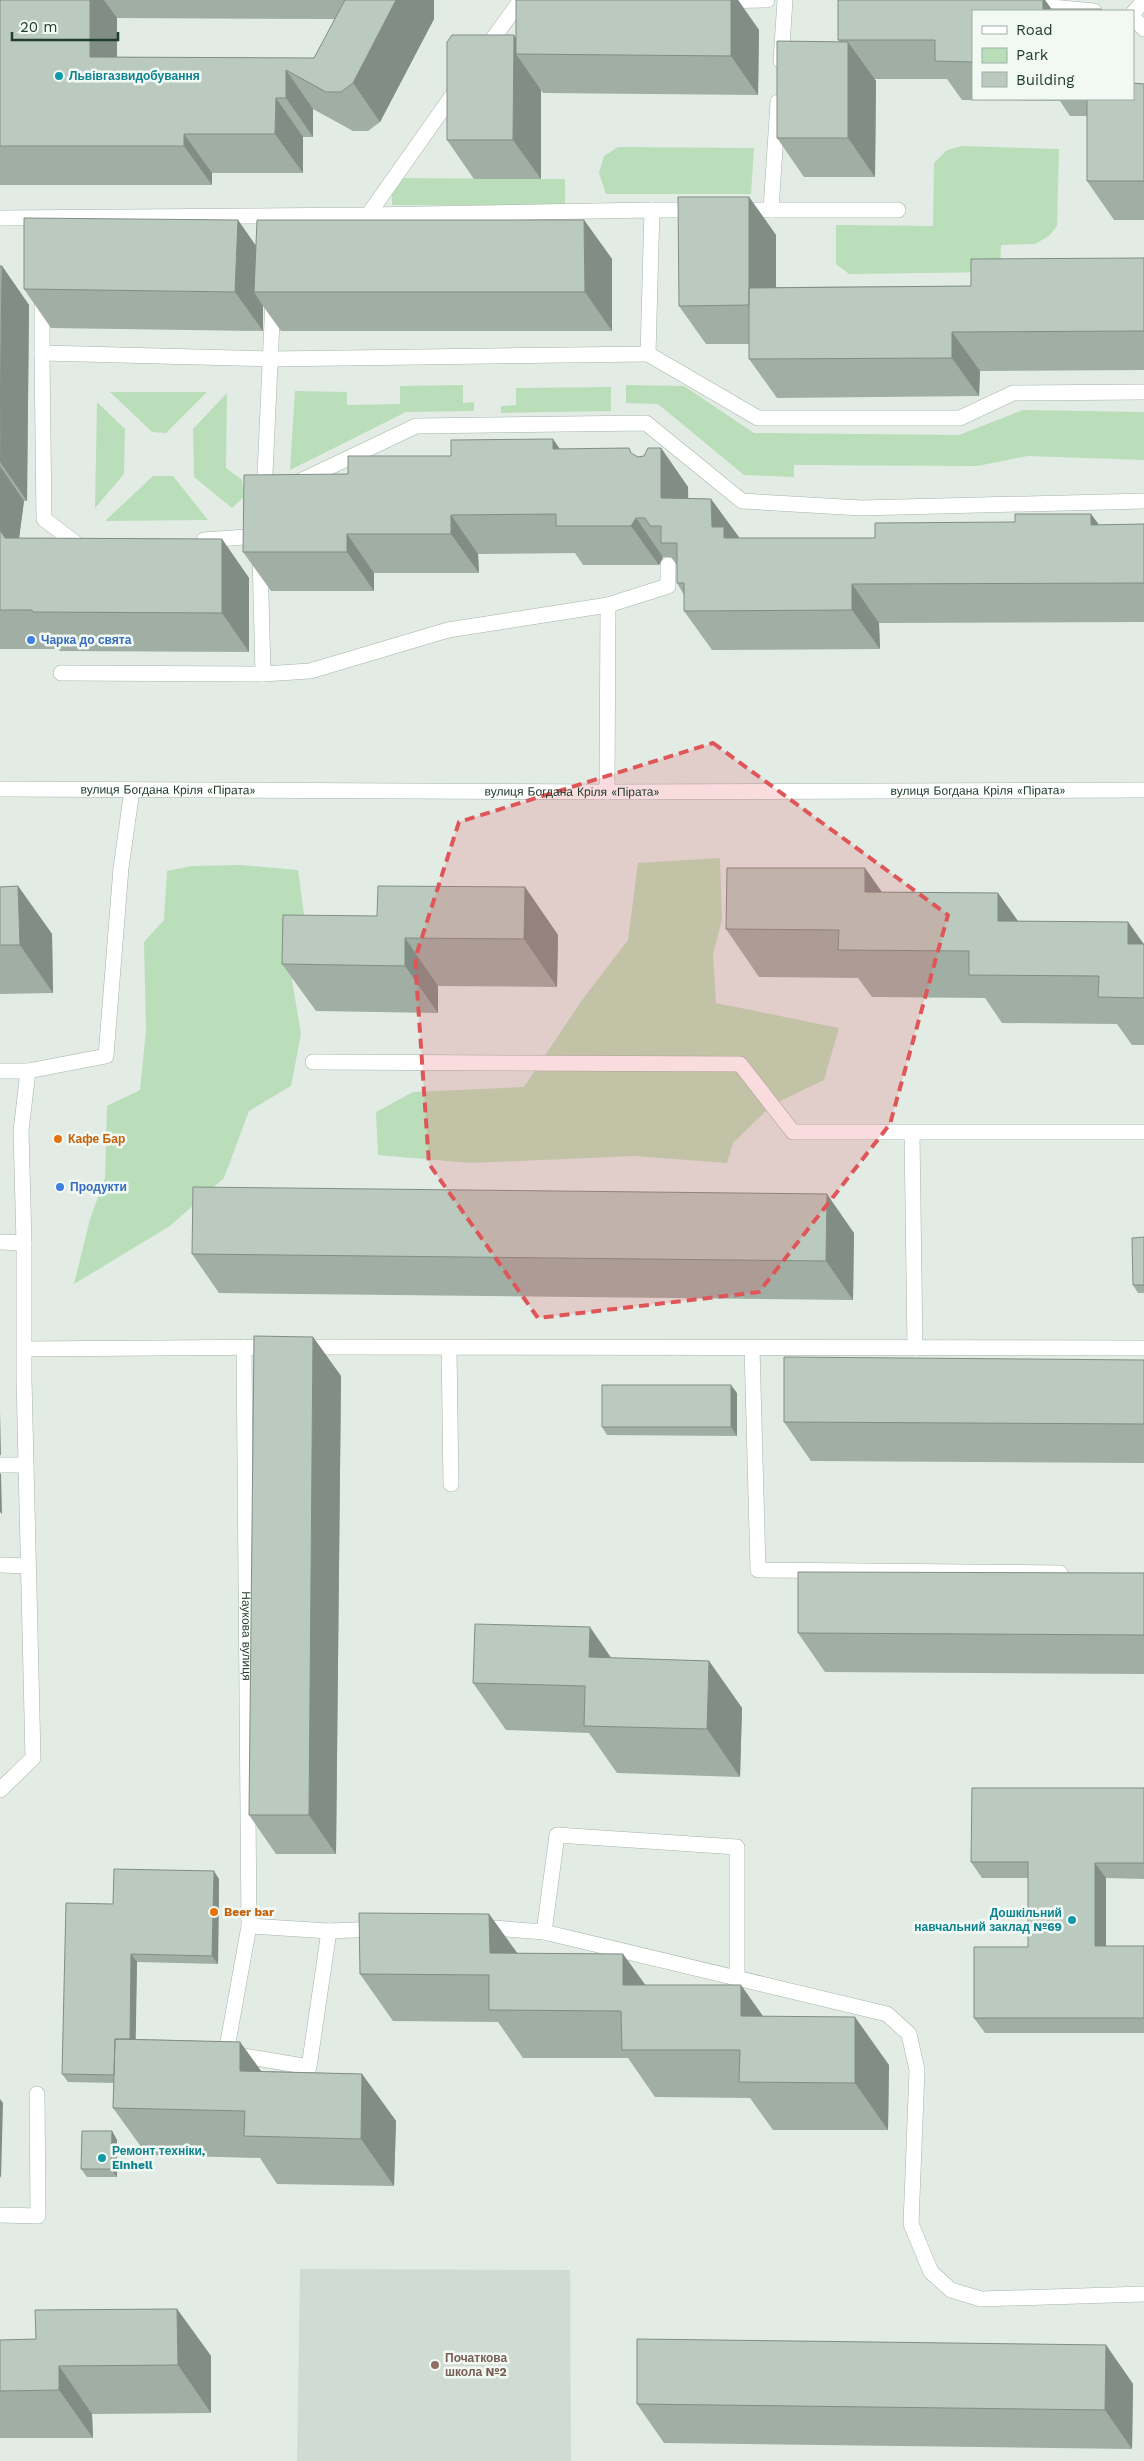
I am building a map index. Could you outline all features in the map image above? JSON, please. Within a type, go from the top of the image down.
[{"type":"street","points":[[707,1],[767,0]]},
{"type":"street","points":[[771,210],[785,0]]},
{"type":"street","points":[[1134,14],[1144,1]]},
{"type":"street","points":[[477,60],[518,4],[548,3]]},
{"type":"street","points":[[1016,3],[1084,10]]},
{"type":"street","points":[[1134,16],[1144,29]]},
{"type":"street","points":[[368,215],[466,77]]},
{"type":"street","points":[[648,354],[652,210]]},
{"type":"street","points":[[0,218],[368,215],[652,210],[898,210]]},
{"type":"street","points":[[276,216],[276,235]]},
{"type":"street","points":[[42,218],[42,237]]},
{"type":"street","points":[[42,276],[44,519],[82,548],[101,547]]},
{"type":"street","points":[[263,674],[260,536],[274,283]]},
{"type":"street","points":[[42,353],[271,359],[648,354],[758,418],[960,418],[1013,393],[1144,392]]},
{"type":"street","points":[[263,508],[416,426],[646,423],[742,501],[861,508],[1144,501]]},
{"type":"street","points":[[666,439],[666,458]]},
{"type":"street","points":[[191,541],[260,536]]},
{"type":"street","points":[[61,673],[263,674],[310,670],[448,630],[608,605],[668,586],[668,565]]},
{"type":"street","points":[[607,792],[608,605]]},
{"type":"street","name":"вулиця Богдана Кріля «Пірата»","points":[[0,789],[607,792],[1144,790]]},
{"type":"street","points":[[0,1071],[28,1071],[106,1056],[121,868],[132,790]]},
{"type":"street","points":[[313,1062],[740,1064],[794,1132],[1144,1132]]},
{"type":"street","points":[[0,1790],[33,1758],[21,1131],[28,1071]]},
{"type":"street","points":[[912,1132],[915,1348]]},
{"type":"street","points":[[0,1242],[24,1243]]},
{"type":"street","points":[[25,1349],[244,1347],[1144,1348]]},
{"type":"street","name":"Наукова вулиця","points":[[244,1347],[248,1926],[226,2053],[309,2067],[328,1931]]},
{"type":"street","points":[[752,1347],[758,1570],[1075,1573]]},
{"type":"street","points":[[449,1348],[451,1484]]},
{"type":"street","points":[[1,1465],[26,1465]]},
{"type":"street","points":[[0,1566],[28,1566]]},
{"type":"street","points":[[544,1932],[558,1835],[737,1848],[737,1978]]},
{"type":"street","points":[[248,1926],[328,1931],[396,1928]]},
{"type":"street","points":[[465,1926],[544,1932],[887,2014],[910,2034],[917,2070],[911,2224],[931,2272],[951,2290],[981,2299],[1144,2294]]},
{"type":"street","points":[[0,2215],[38,2216],[37,2094]]},
{"type":"highlighted area","points":[[713,743],[948,915],[890,1124],[759,1292],[538,1318],[429,1164],[415,959],[459,822]]},
{"type":"shaded area","name":"Початкова школа №2","points":[[300,2269],[570,2270],[571,2461],[297,2461]]},
{"type":"green space","points":[[962,146],[1059,149],[1057,226],[1049,236],[1035,244],[1001,245],[1000,272],[849,274],[836,264],[836,225],[933,226],[934,163],[947,150]]},
{"type":"green space","points":[[618,147],[754,148],[751,194],[606,194],[599,173],[604,156]]},
{"type":"green space","points":[[392,178],[565,179],[565,206],[392,205]]},
{"type":"green space","points":[[463,385],[463,403],[474,402],[474,411],[406,412],[290,470],[295,391],[347,392],[347,405],[400,404],[400,386]]},
{"type":"green space","points":[[626,385],[684,386],[754,433],[959,435],[1023,410],[1144,412],[1144,460],[1028,456],[977,466],[794,465],[794,477],[744,475],[658,404],[626,403]]},
{"type":"green space","points":[[611,387],[611,411],[501,413],[501,406],[516,405],[516,388]]},
{"type":"green space","points":[[110,392],[207,392],[166,433],[152,432]]},
{"type":"green space","points":[[227,393],[226,468],[242,480],[244,497],[232,508],[194,477],[193,429]]},
{"type":"green space","points":[[97,402],[125,429],[124,474],[95,508]]},
{"type":"green space","points":[[153,476],[173,476],[208,520],[105,521]]},
{"type":"green space","points":[[720,858],[722,920],[713,954],[716,1003],[839,1028],[824,1080],[772,1105],[733,1143],[727,1163],[635,1156],[471,1163],[378,1155],[376,1112],[413,1092],[524,1087],[582,1000],[628,940],[638,863]]},
{"type":"green space","points":[[241,865],[298,870],[307,936],[292,980],[301,1034],[291,1086],[249,1111],[224,1178],[170,1226],[74,1284],[90,1219],[105,1178],[107,1106],[140,1090],[146,1030],[144,942],[164,920],[167,871],[192,866]]},
{"type":"building","points":[[0,0],[90,0],[90,57],[314,58],[345,0],[396,0],[353,83],[341,92],[326,92],[286,70],[286,98],[276,98],[275,134],[184,134],[184,146],[0,146]]},
{"type":"building","points":[[516,0],[731,0],[731,56],[516,54]]},
{"type":"building","points":[[838,0],[1043,0],[1043,9],[1101,9],[972,10],[972,62],[935,61],[935,40],[838,40]]},
{"type":"building","points":[[452,35],[514,35],[513,140],[447,140],[447,42]]},
{"type":"building","points":[[777,41],[848,42],[848,138],[777,138]]},
{"type":"building","points":[[1134,83],[1144,84],[1144,181],[1087,181],[1087,100],[1134,100]]},
{"type":"building","points":[[678,197],[749,197],[749,305],[679,306]]},
{"type":"building","points":[[24,218],[238,220],[235,292],[24,289]]},
{"type":"building","points":[[257,220],[584,220],[585,292],[254,292]]},
{"type":"building","points":[[1144,258],[1144,331],[952,332],[952,358],[749,359],[749,288],[971,286],[971,259]]},
{"type":"building","points":[[0,266],[2,266],[0,433]]},
{"type":"building","points":[[553,439],[553,449],[629,448],[631,453],[638,457],[644,456],[648,448],[661,448],[661,498],[711,499],[712,527],[724,527],[724,538],[875,538],[875,523],[1015,522],[1015,514],[1091,514],[1091,525],[1144,524],[1144,583],[852,584],[852,610],[684,611],[684,583],[677,583],[677,543],[661,543],[661,526],[650,526],[645,518],[636,518],[631,526],[556,526],[556,514],[451,515],[451,534],[347,534],[347,552],[243,552],[244,475],[348,474],[348,456],[451,456],[451,440]]},
{"type":"building","points":[[0,530],[5,538],[222,539],[222,613],[33,612],[32,610],[0,610]]},
{"type":"building","points":[[727,868],[865,868],[865,892],[998,893],[998,921],[1128,922],[1128,944],[1144,944],[1144,998],[1098,997],[1099,976],[969,975],[969,951],[838,950],[839,930],[726,929]]},
{"type":"building","points":[[18,886],[20,945],[0,945],[0,887]]},
{"type":"building","points":[[378,886],[525,887],[524,939],[405,938],[405,966],[282,964],[283,915],[377,916]]},
{"type":"building","points":[[193,1187],[827,1194],[826,1261],[192,1254]]},
{"type":"building","points":[[1144,1237],[1144,1285],[1133,1285],[1132,1238]]},
{"type":"building","points":[[254,1336],[313,1337],[309,1815],[249,1815]]},
{"type":"building","points":[[784,1357],[1144,1360],[1144,1424],[784,1422]]},
{"type":"building","points":[[602,1385],[731,1385],[731,1427],[602,1427]]},
{"type":"building","points":[[798,1572],[1144,1573],[1144,1635],[798,1633]]},
{"type":"building","points":[[475,1624],[590,1627],[589,1657],[709,1661],[707,1729],[584,1726],[585,1686],[473,1683]]},
{"type":"building","name":"Дошкільний навчальний заклад №69","points":[[972,1788],[1144,1788],[1144,1863],[1095,1863],[1095,1946],[1144,1946],[1144,2018],[974,2018],[974,1947],[1028,1947],[1028,1862],[971,1862]]},
{"type":"building","points":[[114,1869],[214,1871],[212,1956],[131,1954],[130,2039],[115,2039],[114,2075],[62,2074],[66,1903],[113,1904]]},
{"type":"building","points":[[359,1913],[489,1914],[490,1953],[623,1954],[623,1985],[741,1985],[741,2016],[855,2017],[855,2083],[739,2082],[740,2050],[622,2050],[621,2011],[489,2010],[489,1975],[360,1974]]},
{"type":"building","points":[[115,2039],[240,2042],[240,2071],[362,2074],[361,2139],[244,2136],[245,2111],[113,2108]]},
{"type":"building","name":"Ремонт техніки, Einhell","points":[[82,2131],[112,2131],[111,2169],[81,2169]]},
{"type":"building","points":[[177,2309],[178,2365],[59,2366],[59,2390],[0,2391],[0,2340],[36,2339],[35,2310]]},
{"type":"building","points":[[637,2339],[1106,2345],[1105,2410],[637,2404]]},
{"type":"place","name":"Львівгазвидобування","points":[[59,76]]},
{"type":"place","name":"Чарка до свята","points":[[31,640]]},
{"type":"place","name":"Кафе Бар","points":[[58,1139]]},
{"type":"place","name":"Продукти","points":[[60,1187]]},
{"type":"place","name":"Beer bar","points":[[214,1912]]},
{"type":"place","name":"Дошкільний навчальний заклад №69","points":[[1072,1920]]},
{"type":"place","name":"Ремонт техніки, Einhell","points":[[102,2158]]},
{"type":"place","name":"Початкова школа №2","points":[[435,2365]]}]
